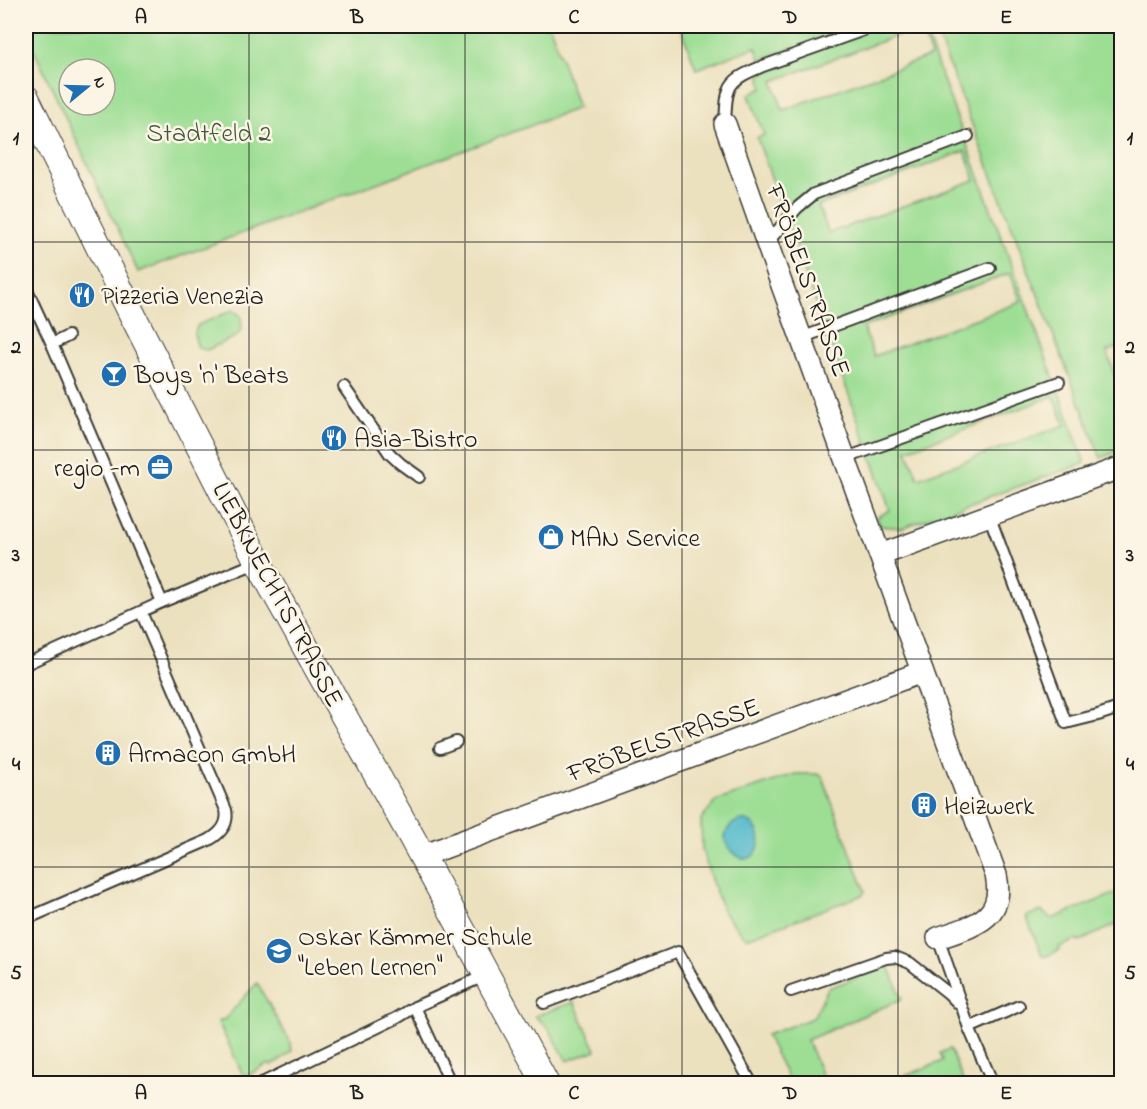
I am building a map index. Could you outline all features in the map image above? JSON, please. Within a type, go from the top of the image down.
[{"type":"street","name":"LIEBKNECHTSTRASSE","points":[[26,98],[258,562],[546,1083]]},
{"type":"street","name":"FRÖBELSTRASSE","points":[[725,123],[994,869],[998,888],[997,902],[993,910],[973,926],[938,938]]},
{"type":"street","points":[[880,555],[1122,467]]},
{"type":"street","name":"FRÖBELSTRASSE","points":[[422,856],[922,672]]},
{"type":"lane","points":[[725,123],[729,88],[743,76],[763,66],[875,26]]},
{"type":"lane","points":[[767,243],[797,208],[814,194],[969,135]]},
{"type":"lane","points":[[801,338],[990,268]]},
{"type":"lane","points":[[26,288],[162,603]]},
{"type":"lane","points":[[52,344],[68,336]]},
{"type":"lane","points":[[846,458],[1059,382]]},
{"type":"lane","points":[[344,387],[390,454],[419,477]]},
{"type":"lane","points":[[989,515],[1066,723],[1122,707]]},
{"type":"lane","points":[[26,664],[258,562]]},
{"type":"lane","points":[[26,919],[209,840],[219,833],[226,823],[226,810],[141,612]]},
{"type":"lane","points":[[440,748],[456,742]]},
{"type":"lane","points":[[938,938],[969,1028],[993,1083]]},
{"type":"lane","points":[[544,1003],[678,952],[752,1083]]},
{"type":"lane","points":[[791,991],[893,957],[910,963],[962,1007]]},
{"type":"lane","points":[[260,1083],[487,974]]},
{"type":"lane","points":[[969,1028],[1019,1006]]},
{"type":"lane","points":[[415,1007],[451,1083]]},
{"type":"green space","name":"Stadtfeld 2","points":[[26,26],[550,26],[578,108],[138,272],[65,117],[117,117],[117,57],[57,57],[57,99],[26,33]]},
{"type":"green space","points":[[680,26],[923,26],[1085,463],[901,528],[880,526],[877,517],[890,510],[757,138],[764,135],[749,95],[763,88],[760,74],[797,61],[793,47],[760,60],[756,47],[696,69]],"holes":[[[921,27],[931,56],[783,110],[773,81]],[[965,151],[975,180],[829,233],[818,206]],[[1010,273],[1021,302],[874,356],[863,327]],[[1054,396],[1065,425],[918,478],[907,450]]]},
{"type":"green space","points":[[934,26],[1121,26],[1122,346],[1107,351],[1121,396],[1121,450],[1101,458]]},
{"type":"green space","points":[[233,310],[241,316],[242,328],[237,336],[207,350],[198,348],[194,334],[198,325]]},
{"type":"green space","points":[[795,774],[822,776],[865,891],[863,895],[747,938],[724,913],[712,882],[702,850],[701,819],[716,801]]},
{"type":"green space","points":[[1121,891],[1121,922],[1042,956],[1026,916],[1041,911],[1052,919]]},
{"type":"green space","points":[[889,966],[902,999],[807,1040],[825,1083],[790,1083],[766,1035],[813,1018],[828,988]]},
{"type":"green space","points":[[257,983],[289,1040],[292,1050],[271,1066],[269,1064],[244,1077],[218,1022],[225,1019]]},
{"type":"green space","points":[[574,1002],[596,1050],[567,1061],[549,1029],[535,1016]]},
{"type":"green space","points":[[950,1049],[964,1083],[887,1083],[943,1061],[940,1053]]},
{"type":"water","points":[[741,820],[751,823],[760,839],[754,855],[747,858],[739,857],[729,848],[725,839],[729,827]]},
{"type":"place","name":"Pizzeria Venezia","points":[[82,295]]},
{"type":"place","name":"Boys 'n' Beats","points":[[114,374]]},
{"type":"place","name":"Asia-Bistro","points":[[334,438]]},
{"type":"place","name":"regio -m","points":[[160,467]]},
{"type":"place","name":"MAN Service","points":[[551,537]]},
{"type":"place","name":"Armacon GmbH","points":[[108,753]]},
{"type":"place","name":"Heizwerk","points":[[924,805]]},
{"type":"place","name":"Oskar Kämmer Schule \"Leben Lernen\"","points":[[279,951]]}]
